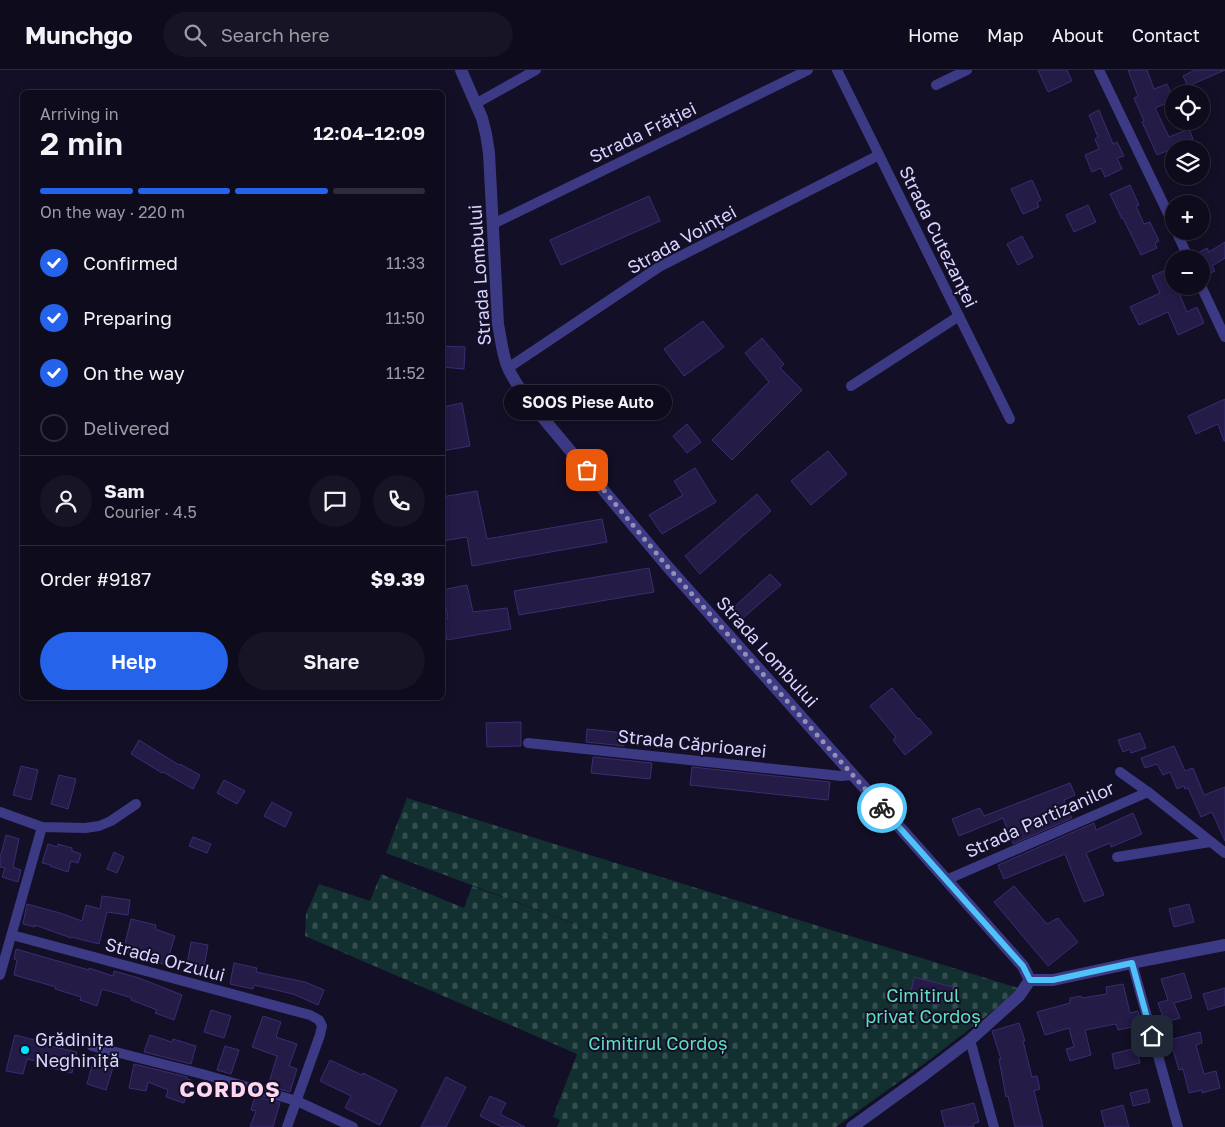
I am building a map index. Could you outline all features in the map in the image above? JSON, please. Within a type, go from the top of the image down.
[{"type":"street","name":"Strada Lombului","points":[[462,70],[476,103],[486,134],[489,153],[498,324],[503,352],[508,368],[516,382],[527,399],[667,566],[1023,966],[1030,980]]},
{"type":"street","points":[[476,103],[536,70]]},
{"type":"street","name":"Strada Frăției","points":[[492,224],[808,70]]},
{"type":"street","name":"Strada Cutezanței","points":[[837,70],[1010,419]]},
{"type":"street","points":[[936,85],[967,70]]},
{"type":"street","points":[[1099,70],[1165,207]]},
{"type":"street","name":"Strada Voinței","points":[[508,368],[659,267],[879,155]]},
{"type":"street","points":[[1205,295],[1225,337]]},
{"type":"street","points":[[851,386],[959,316]]},
{"type":"street","name":"Strada Căprioarei","points":[[528,743],[841,776],[852,775]]},
{"type":"street","name":"Strada Partizanilor","points":[[1120,772],[1225,853]]},
{"type":"street","name":"Strada Partizanilor","points":[[946,880],[1148,792]]},
{"type":"street","points":[[0,812],[42,827],[85,828],[99,826],[111,821],[136,804]]},
{"type":"street","points":[[0,975],[42,827]]},
{"type":"street","points":[[1117,857],[1210,842]]},
{"type":"street","name":"Strada Orzului","points":[[12,935],[310,1015],[319,1020],[322,1026],[320,1036],[297,1101]]},
{"type":"street","points":[[852,1127],[970,1040],[1019,996],[1030,980],[1053,980],[1225,946]]},
{"type":"street","points":[[1132,963],[1178,1127]]},
{"type":"street","points":[[970,1040],[994,1127]]},
{"type":"street","points":[[92,1046],[297,1101],[353,1127]]},
{"type":"street","points":[[287,1127],[297,1101]]},
{"type":"green space","name":"Cimitirul Cordoș","points":[[407,798],[1021,989],[932,1058],[836,1127],[557,1127],[560,1120],[553,1117],[577,1054],[305,936],[306,914],[319,884],[370,901],[381,874],[464,908],[472,886],[672,960],[386,853]]},
{"type":"building","points":[[1038,70],[1067,70],[1072,81],[1048,92]]},
{"type":"building","points":[[1128,70],[1147,70],[1154,89],[1167,84],[1165,85],[1165,104],[1155,108],[1165,130],[1169,137],[1189,130],[1193,139],[1165,140],[1165,152],[1157,155],[1142,122],[1144,121],[1134,98],[1138,96]]},
{"type":"building","points":[[1195,70],[1225,70],[1190,85],[1188,85],[1183,76]]},
{"type":"building","points":[[1099,110],[1113,144],[1117,142],[1124,156],[1117,158],[1122,169],[1105,177],[1101,168],[1092,172],[1085,155],[1099,149],[1095,139],[1098,137],[1089,115]]},
{"type":"building","points":[[1032,180],[1041,200],[1037,202],[1039,207],[1023,214],[1011,189]]},
{"type":"building","points":[[1130,185],[1139,205],[1136,206],[1144,224],[1150,222],[1159,241],[1155,243],[1157,248],[1141,255],[1110,194]]},
{"type":"building","points":[[649,196],[660,221],[561,265],[550,240]]},
{"type":"building","points":[[1088,205],[1096,222],[1074,232],[1066,215]]},
{"type":"building","points":[[1022,236],[1033,257],[1018,265],[1007,244]]},
{"type":"building","points":[[1225,242],[1225,258],[1212,266],[1215,271],[1210,273],[1210,251]]},
{"type":"building","points":[[1165,270],[1165,295],[1180,295],[1187,312],[1197,307],[1204,323],[1178,335],[1168,312],[1139,325],[1130,307],[1160,293],[1152,276]]},
{"type":"building","points":[[703,321],[724,347],[684,376],[664,349]]},
{"type":"building","points":[[762,338],[784,364],[780,368],[802,390],[732,460],[712,440],[769,382],[745,353]]},
{"type":"building","points":[[445,346],[465,347],[464,369],[445,367]]},
{"type":"building","points":[[612,390],[618,401],[604,409],[598,397]]},
{"type":"building","points":[[1225,399],[1225,441],[1218,424],[1196,434],[1188,416]]},
{"type":"building","points":[[462,403],[470,446],[445,450],[445,406]]},
{"type":"building","points":[[687,424],[701,442],[687,453],[673,436]]},
{"type":"building","points":[[828,451],[847,474],[811,505],[791,481]]},
{"type":"building","points":[[695,468],[716,502],[662,534],[649,515],[683,495],[674,481]]},
{"type":"building","points":[[477,491],[487,539],[602,519],[607,542],[472,566],[467,537],[445,541],[445,496]]},
{"type":"building","points":[[757,494],[771,511],[700,574],[685,556]]},
{"type":"building","points":[[649,568],[654,592],[519,615],[514,591]]},
{"type":"building","points":[[770,574],[781,585],[743,618],[733,608]]},
{"type":"building","points":[[467,585],[473,612],[507,608],[511,629],[447,640],[445,618],[448,618],[445,604],[445,589]]},
{"type":"building","points":[[892,688],[932,733],[905,755],[893,740],[896,737],[870,706]]},
{"type":"building","points":[[521,722],[521,746],[487,747],[486,723]]},
{"type":"building","points":[[587,729],[625,733],[624,746],[586,742]]},
{"type":"building","points":[[1140,733],[1146,748],[1131,753],[1130,749],[1123,752],[1118,740]]},
{"type":"building","points":[[139,740],[179,765],[200,775],[193,789],[131,754]]},
{"type":"building","points":[[1174,746],[1185,771],[1193,768],[1204,795],[1225,787],[1225,841],[1212,812],[1201,817],[1188,788],[1185,789],[1184,786],[1177,789],[1170,772],[1163,775],[1157,764],[1145,768],[1141,758]]},
{"type":"building","points":[[593,757],[652,763],[650,779],[591,773]]},
{"type":"building","points":[[21,766],[38,770],[31,800],[13,795]]},
{"type":"building","points":[[692,767],[830,782],[828,800],[690,785]]},
{"type":"building","points":[[59,775],[76,779],[68,809],[51,804]]},
{"type":"building","points":[[224,780],[245,791],[237,804],[217,793]]},
{"type":"building","points":[[1070,783],[1075,795],[1064,800],[1072,818],[1013,844],[1003,818],[959,836],[952,819],[980,808],[984,816]]},
{"type":"building","points":[[272,802],[292,813],[285,827],[264,816]]},
{"type":"building","points":[[1133,813],[1142,834],[1111,847],[1110,843],[1086,853],[1104,895],[1084,902],[1065,854],[1004,879],[998,865],[1094,823],[1096,830]]},
{"type":"building","points":[[6,835],[19,839],[13,867],[21,870],[18,882],[2,877],[5,868],[0,867],[0,858]]},
{"type":"building","points":[[193,837],[211,844],[207,853],[189,846]]},
{"type":"building","points":[[48,844],[58,847],[58,844],[72,848],[72,851],[81,854],[78,863],[71,861],[68,872],[42,863]]},
{"type":"building","points":[[114,852],[124,857],[117,873],[107,869]]},
{"type":"building","points":[[1014,886],[1047,924],[1058,918],[1078,942],[1048,966],[994,902]]},
{"type":"building","points":[[102,896],[130,900],[128,915],[107,912],[99,944],[71,938],[35,925],[35,927],[23,924],[27,904],[82,921],[86,905],[100,909]]},
{"type":"building","points":[[1189,904],[1194,922],[1174,927],[1169,909]]},
{"type":"building","points":[[131,919],[156,925],[155,929],[175,936],[166,965],[152,959],[123,952]]},
{"type":"building","points":[[191,942],[208,945],[203,973],[186,970]]},
{"type":"building","points":[[16,949],[113,976],[114,971],[139,978],[182,995],[174,1020],[155,1013],[157,1010],[131,1000],[132,998],[102,989],[97,1006],[80,1000],[81,997],[55,989],[56,987],[14,975],[17,960],[14,959]]},
{"type":"building","points":[[234,963],[257,968],[256,972],[305,982],[324,990],[318,1005],[293,994],[254,985],[253,989],[230,984]]},
{"type":"building","points":[[1184,973],[1192,998],[1174,1003],[1180,1018],[1165,1022],[1158,1003],[1168,1000],[1161,979]]},
{"type":"building","points":[[914,977],[953,987],[948,1003],[940,1000],[939,1005],[921,1001],[923,995],[911,992]]},
{"type":"building","points":[[1123,984],[1130,1013],[1138,1011],[1141,1025],[1118,1030],[1116,1024],[1085,1030],[1091,1055],[1070,1061],[1066,1049],[1074,1047],[1069,1028],[1045,1035],[1037,1012],[1070,1003],[1070,998],[1107,994],[1106,987]]},
{"type":"building","points":[[1225,988],[1225,1005],[1208,1010],[1203,994]]},
{"type":"building","points":[[211,1010],[231,1016],[224,1038],[204,1032]]},
{"type":"building","points":[[263,1016],[281,1022],[276,1037],[297,1044],[289,1066],[297,1069],[290,1092],[268,1086],[277,1056],[252,1047]]},
{"type":"building","points":[[1019,1023],[1025,1041],[1023,1041],[1032,1077],[1037,1076],[1040,1089],[1034,1091],[1043,1127],[1015,1127],[1008,1096],[1006,1097],[999,1059],[1001,1059],[992,1031]]},
{"type":"building","points":[[1200,1032],[1202,1043],[1196,1045],[1204,1074],[1216,1071],[1220,1088],[1202,1093],[1202,1090],[1189,1093],[1183,1069],[1179,1070],[1169,1040]]},
{"type":"building","points":[[15,1035],[42,1042],[41,1044],[77,1052],[72,1073],[52,1068],[53,1065],[27,1059],[23,1074],[6,1071]]},
{"type":"building","points":[[150,1035],[172,1042],[173,1039],[196,1046],[191,1064],[144,1052]]},
{"type":"building","points":[[225,1046],[239,1050],[231,1074],[217,1070]]},
{"type":"building","points":[[1136,1048],[1140,1063],[1115,1069],[1112,1054]]},
{"type":"building","points":[[95,1055],[115,1061],[106,1090],[87,1084]]},
{"type":"building","points":[[330,1060],[362,1075],[363,1073],[397,1090],[380,1125],[345,1108],[351,1096],[320,1081]]},
{"type":"building","points":[[134,1064],[187,1077],[187,1079],[191,1080],[184,1103],[166,1097],[168,1090],[148,1082],[146,1091],[129,1088]]},
{"type":"building","points":[[446,1077],[466,1087],[446,1127],[421,1127]]},
{"type":"building","points":[[1147,1089],[1150,1102],[1133,1106],[1130,1093]]},
{"type":"building","points":[[255,1096],[280,1103],[273,1127],[250,1127],[256,1111],[251,1110]]},
{"type":"building","points":[[490,1096],[506,1103],[500,1114],[525,1127],[502,1127],[480,1116]]},
{"type":"building","points":[[974,1103],[979,1122],[973,1124],[974,1127],[945,1127],[941,1111]]},
{"type":"building","points":[[1123,1105],[1129,1127],[1105,1127],[1101,1111]]},
{"type":"way so far","points":[[587,470],[667,566],[882,808]]},
{"type":"place","name":"SOOS Piese Auto","points":[[587,470]]},
{"type":"place","name":"Grădinița Neghiniță","points":[[25,1050]]},
{"type":"district","name":"CORDOȘ","points":[[230,1089]]},
{"type":"route","points":[[882,808],[1023,966],[1030,980],[1053,980],[1132,963],[1152,1036]]},
{"type":"park label","name":"Cimitirul privat Cordoș","points":[[923,1006]]}]
